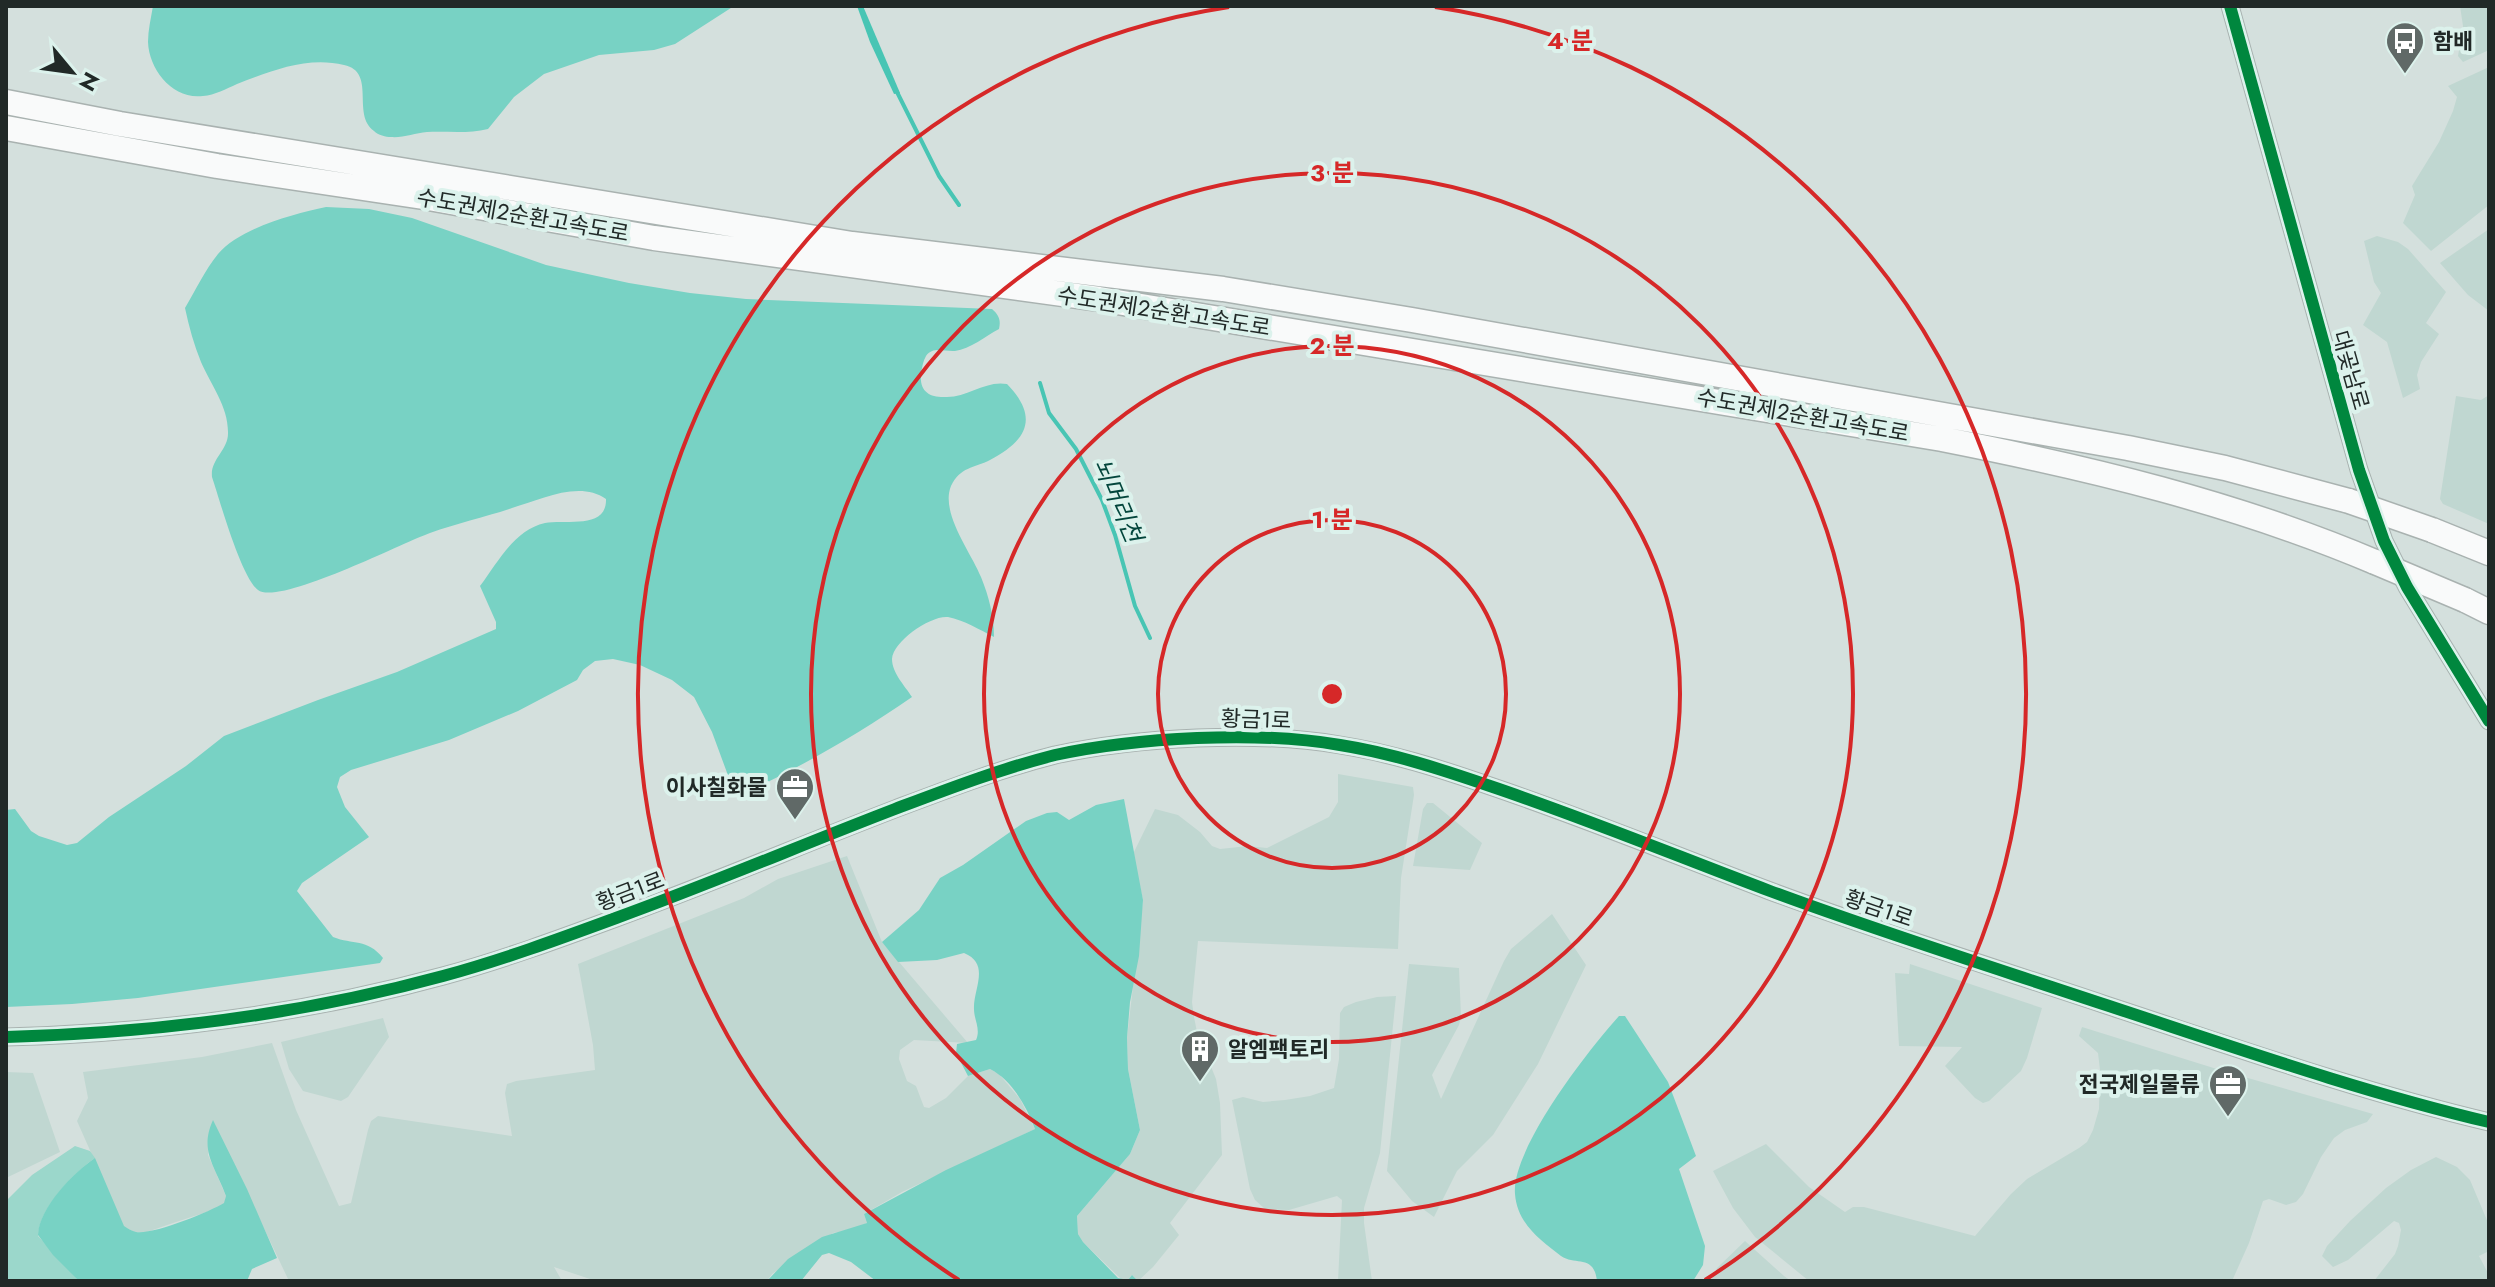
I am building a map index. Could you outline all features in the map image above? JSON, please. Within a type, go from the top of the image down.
[{"type":"highway","name":"수도권제2순환고속도로","points":[[6,102],[120,124],[836,242],[1223,289],[2128,448],[2225,468],[2349,501],[2489,553]]},
{"type":"highway","name":"수도권제2순환고속도로","points":[[6,128],[654,238],[1099,299],[2046,459],[2139,482],[2334,545],[2489,612]]},
{"type":"street","name":"대곶남로","points":[[2230,6],[2359,470],[2379,527],[2407,587],[2489,721]]},
{"type":"street","name":"황금1로","points":[[6,1037],[212,1023],[384,991],[525,951],[991,772],[1061,754],[1135,742],[1265,737],[1343,745],[1404,758],[1449,772],[1533,800],[1878,929],[2245,1051],[2486,1120]]},
{"type":"shaded area","points":[[153,6],[734,6],[675,44],[654,50],[599,55],[544,74],[514,97],[488,129],[387,137],[367,124],[359,76],[354,69],[344,65],[316,62],[289,66],[203,96],[192,96],[173,88],[158,72],[149,53]]},
{"type":"shaded area","points":[[857,6],[863,6],[900,93],[894,94]]},
{"type":"shaded area","points":[[2460,6],[2489,6],[2489,50],[2463,62],[2458,56],[2463,26]]},
{"type":"shaded area","points":[[2489,67],[2489,205],[2431,251],[2403,223],[2415,195],[2412,186],[2439,142],[2453,111],[2457,97],[2448,86]]},
{"type":"shaded area","points":[[326,207],[369,209],[412,218],[546,265],[690,293],[746,299],[992,309],[999,318],[999,329],[961,350],[929,353],[923,362],[921,380],[927,392],[941,397],[955,396],[992,384],[1007,384],[1017,396],[1026,417],[1021,436],[1003,452],[959,475],[951,486],[949,497],[953,520],[986,592],[994,637],[948,617],[923,625],[906,637],[892,659],[896,674],[912,697],[827,751],[736,797],[712,732],[694,697],[672,680],[640,665],[613,659],[595,661],[583,670],[577,680],[518,711],[449,740],[351,770],[340,777],[337,787],[345,807],[369,837],[302,883],[297,891],[333,937],[371,947],[383,958],[380,963],[138,998],[6,1007],[6,810],[15,809],[31,831],[39,836],[67,845],[77,843],[224,736],[397,672],[496,629],[496,622],[480,586],[508,548],[534,527],[545,523],[592,519],[604,509],[606,499],[595,494],[584,491],[559,493],[430,533],[314,582],[270,593],[258,590],[238,555],[212,477],[214,465],[228,438],[227,422],[222,404],[198,356],[185,308],[209,267],[228,245],[268,223]]},
{"type":"shaded area","points":[[2489,229],[2489,311],[2468,295],[2440,263]]},
{"type":"shaded area","points":[[2377,236],[2398,242],[2408,249],[2446,292],[2426,323],[2439,334],[2421,362],[2417,375],[2420,389],[2403,398],[2387,342],[2363,325],[2381,293],[2374,282],[2364,241]]},
{"type":"shaded area","points":[[2489,395],[2489,524],[2443,504],[2440,499],[2456,396],[2481,400]]},
{"type":"shaded area","points":[[1338,774],[1413,787],[1401,878],[1398,949],[1198,941],[1192,1002],[1197,1032],[1216,1079],[1222,1155],[1170,1223],[1179,1235],[1138,1281],[1132,1275],[1128,1280],[1122,1280],[1083,1242],[1078,1234],[1077,1216],[1130,1154],[1140,1130],[1128,1069],[1127,1038],[1143,900],[1133,854],[1155,809],[1178,815],[1212,846],[1220,849],[1248,846],[1267,848],[1329,817],[1338,802]]},
{"type":"shaded area","points":[[1124,799],[1143,900],[1139,956],[1127,1038],[1128,1069],[1140,1130],[1130,1154],[1077,1216],[1078,1234],[1083,1242],[1118,1278],[1128,1280],[1132,1275],[1138,1281],[876,1281],[851,1262],[829,1253],[822,1255],[801,1281],[767,1281],[788,1259],[822,1237],[867,1223],[864,1214],[946,1170],[1035,1129],[1023,1103],[1005,1080],[990,1069],[968,1076],[956,1053],[957,1044],[976,1040],[977,1036],[974,1001],[979,978],[977,964],[964,953],[937,960],[898,962],[882,942],[919,910],[940,878],[1026,821],[1057,812],[1069,820],[1096,805]]},
{"type":"shaded area","points":[[1427,803],[1433,803],[1482,843],[1470,870],[1413,866],[1423,809]]},
{"type":"shaded area","points":[[847,856],[882,942],[968,1043],[914,1040],[900,1050],[899,1059],[907,1081],[916,1086],[924,1107],[929,1108],[946,1098],[968,1076],[990,1069],[999,1074],[1020,1099],[1035,1129],[902,1192],[864,1214],[867,1223],[833,1233],[772,1274],[767,1281],[596,1281],[554,1267],[562,1281],[289,1281],[213,1121],[208,1155],[226,1196],[225,1203],[147,1232],[134,1232],[124,1227],[77,1121],[88,1098],[83,1072],[202,1057],[272,1043],[296,1110],[339,1206],[351,1203],[368,1130],[371,1121],[378,1116],[512,1136],[505,1093],[507,1084],[595,1070],[578,964],[744,898],[778,879]]},
{"type":"shaded area","points":[[1552,914],[1586,965],[1538,1064],[1493,1135],[1457,1171],[1434,1217],[1412,1201],[1387,1171],[1409,964],[1459,968],[1459,1025],[1432,1075],[1441,1099],[1511,949]]},
{"type":"shaded area","points":[[1910,964],[2042,1008],[2021,1071],[1989,1101],[1983,1103],[1975,1098],[1945,1066],[1962,1047],[1899,1046],[1895,973],[1909,974]]},
{"type":"shaded area","points":[[1396,996],[1380,1153],[1364,1208],[1372,1281],[1338,1281],[1342,1200],[1337,1196],[1289,1210],[1265,1209],[1255,1200],[1250,1189],[1232,1100],[1243,1097],[1263,1102],[1285,1100],[1334,1088],[1339,1059],[1340,1013],[1344,1007],[1377,997]]},
{"type":"shaded area","points":[[1619,1016],[1625,1016],[1668,1082],[1696,1156],[1679,1169],[1705,1246],[1703,1265],[1693,1281],[1597,1281],[1588,1264],[1561,1256],[1538,1237],[1525,1222],[1517,1204],[1517,1175],[1538,1127],[1572,1075]]},
{"type":"shaded area","points":[[383,1018],[389,1037],[348,1097],[341,1101],[303,1091],[289,1069],[281,1042]]},
{"type":"shaded area","points":[[2082,1027],[2373,1114],[2367,1122],[2334,1138],[2296,1202],[2286,1205],[2269,1199],[2263,1201],[2232,1281],[1809,1281],[1755,1237],[1733,1208],[1713,1171],[1766,1144],[1809,1187],[1845,1212],[1853,1207],[1864,1207],[1975,1236],[2027,1179],[2087,1142],[2099,1109],[2100,1070],[2098,1053],[2079,1036]]},
{"type":"shaded area","points":[[6,1072],[33,1073],[60,1152],[6,1178]]},
{"type":"shaded area","points":[[213,1120],[277,1258],[252,1269],[247,1281],[79,1281],[38,1235],[44,1214],[59,1192],[95,1158],[124,1226],[133,1231],[167,1227],[217,1207],[224,1203],[226,1196],[208,1150]]},
{"type":"shaded area","points":[[75,1146],[90,1151],[95,1158],[59,1192],[44,1215],[38,1236],[79,1281],[6,1281],[6,1201],[32,1175]]},
{"type":"shaded area","points":[[2436,1157],[2457,1167],[2470,1180],[2489,1225],[2489,1251],[2479,1256],[2489,1281],[2374,1281],[2398,1246],[2401,1230],[2399,1223],[2394,1221],[2348,1260],[2333,1267],[2322,1256],[2350,1221],[2386,1188]]},
{"type":"shaded area","points":[[1745,1241],[1791,1281],[1711,1281],[1717,1268]]},
{"type":"waterway","name":"뇌머리천","points":[[897,92],[939,176],[959,205]]},
{"type":"waterway","name":"뇌머리천","points":[[1040,383],[1049,413],[1076,449],[1102,500],[1135,606],[1150,638]]},
{"type":"cycle path","points":[[2230,6],[2359,470],[2384,541],[2407,587],[2489,721]]},
{"type":"cycle path","points":[[6,1037],[117,1031],[226,1020],[389,990],[465,970],[552,941],[935,794],[1055,755],[1090,748],[1179,739],[1268,738],[1359,748],[1434,768],[1561,811],[1894,935],[2295,1067],[2489,1122]]},
{"type":"place","name":"함배","points":[[2405,75]]},
{"type":"place","name":"이사칠화물","points":[[795,821]]},
{"type":"place","name":"알엠팩토리","points":[[1200,1083]]},
{"type":"place","name":"전국제일물류","points":[[2228,1118]]}]
